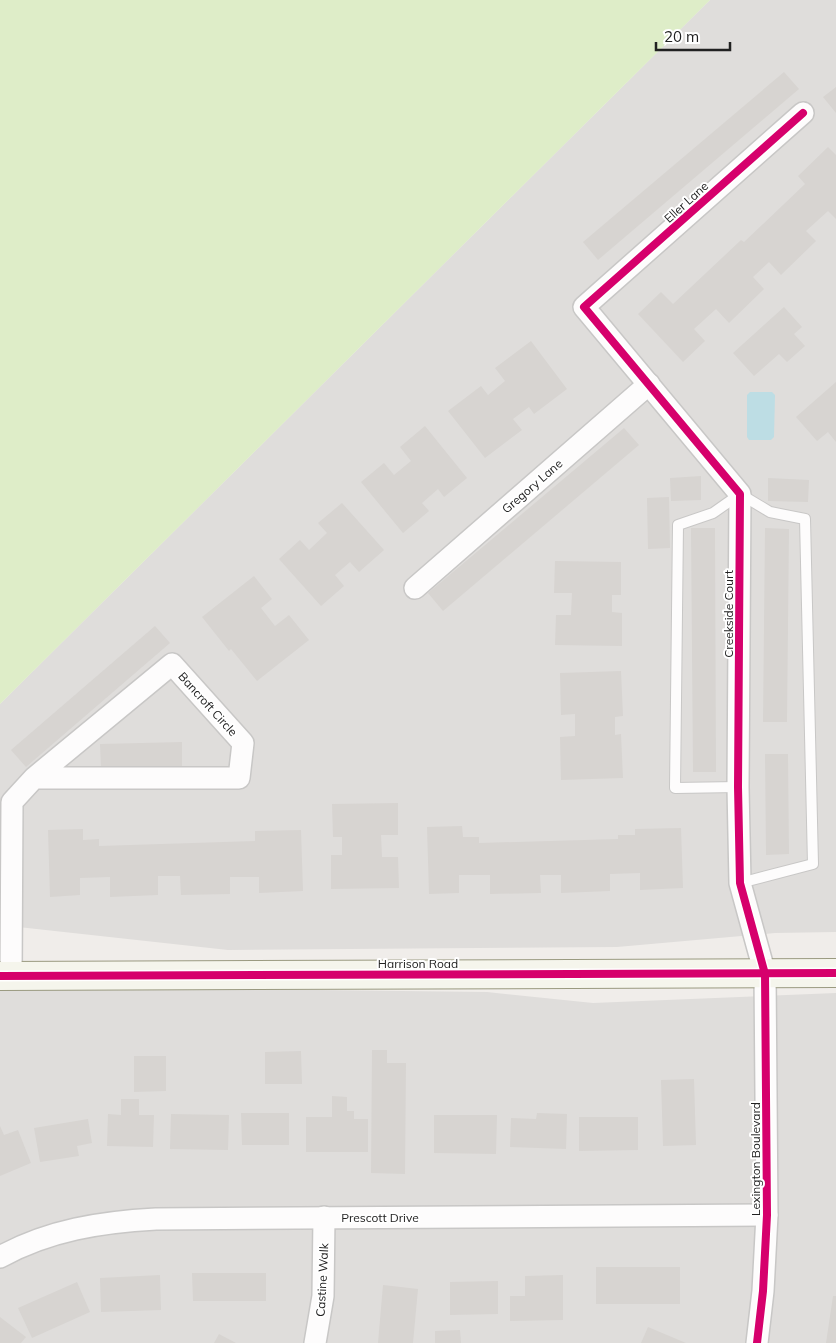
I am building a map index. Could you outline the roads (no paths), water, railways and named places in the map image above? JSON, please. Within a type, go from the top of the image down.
[{"type":"street","name":"Eller Lane","points":[[649,384],[584,308],[803,113]]},
{"type":"street","points":[[649,384],[740,494]]},
{"type":"street","name":"Gregory Lane","points":[[415,588],[649,384]]},
{"type":"street","name":"Creekside Court","points":[[740,494],[738,788],[740,883],[765,974]]},
{"type":"street","name":"Bancroft Circle","points":[[5,976],[12,802],[34,778],[172,664],[243,743],[239,778],[34,778]]},
{"type":"street","name":"Harrison Road","points":[[5,976],[836,973]]},
{"type":"street","name":"Lexington Boulevard","points":[[757,1343],[763,1291],[767,1215],[765,974]]},
{"type":"street","name":"Prescott Drive","points":[[0,1257],[17,1248],[56,1233],[109,1221],[324,1217],[767,1215]]},
{"type":"street","name":"Castine Walk","points":[[315,1343],[323,1296],[324,1217]]},
{"type":"lane","points":[[738,788],[675,788],[675,769],[678,525],[714,513],[740,494],[770,512],[805,519],[813,864],[740,883]]},
{"type":"water","points":[[750,392],[772,392],[775,395],[774,437],[771,440],[749,440],[747,437],[747,395]]}]
